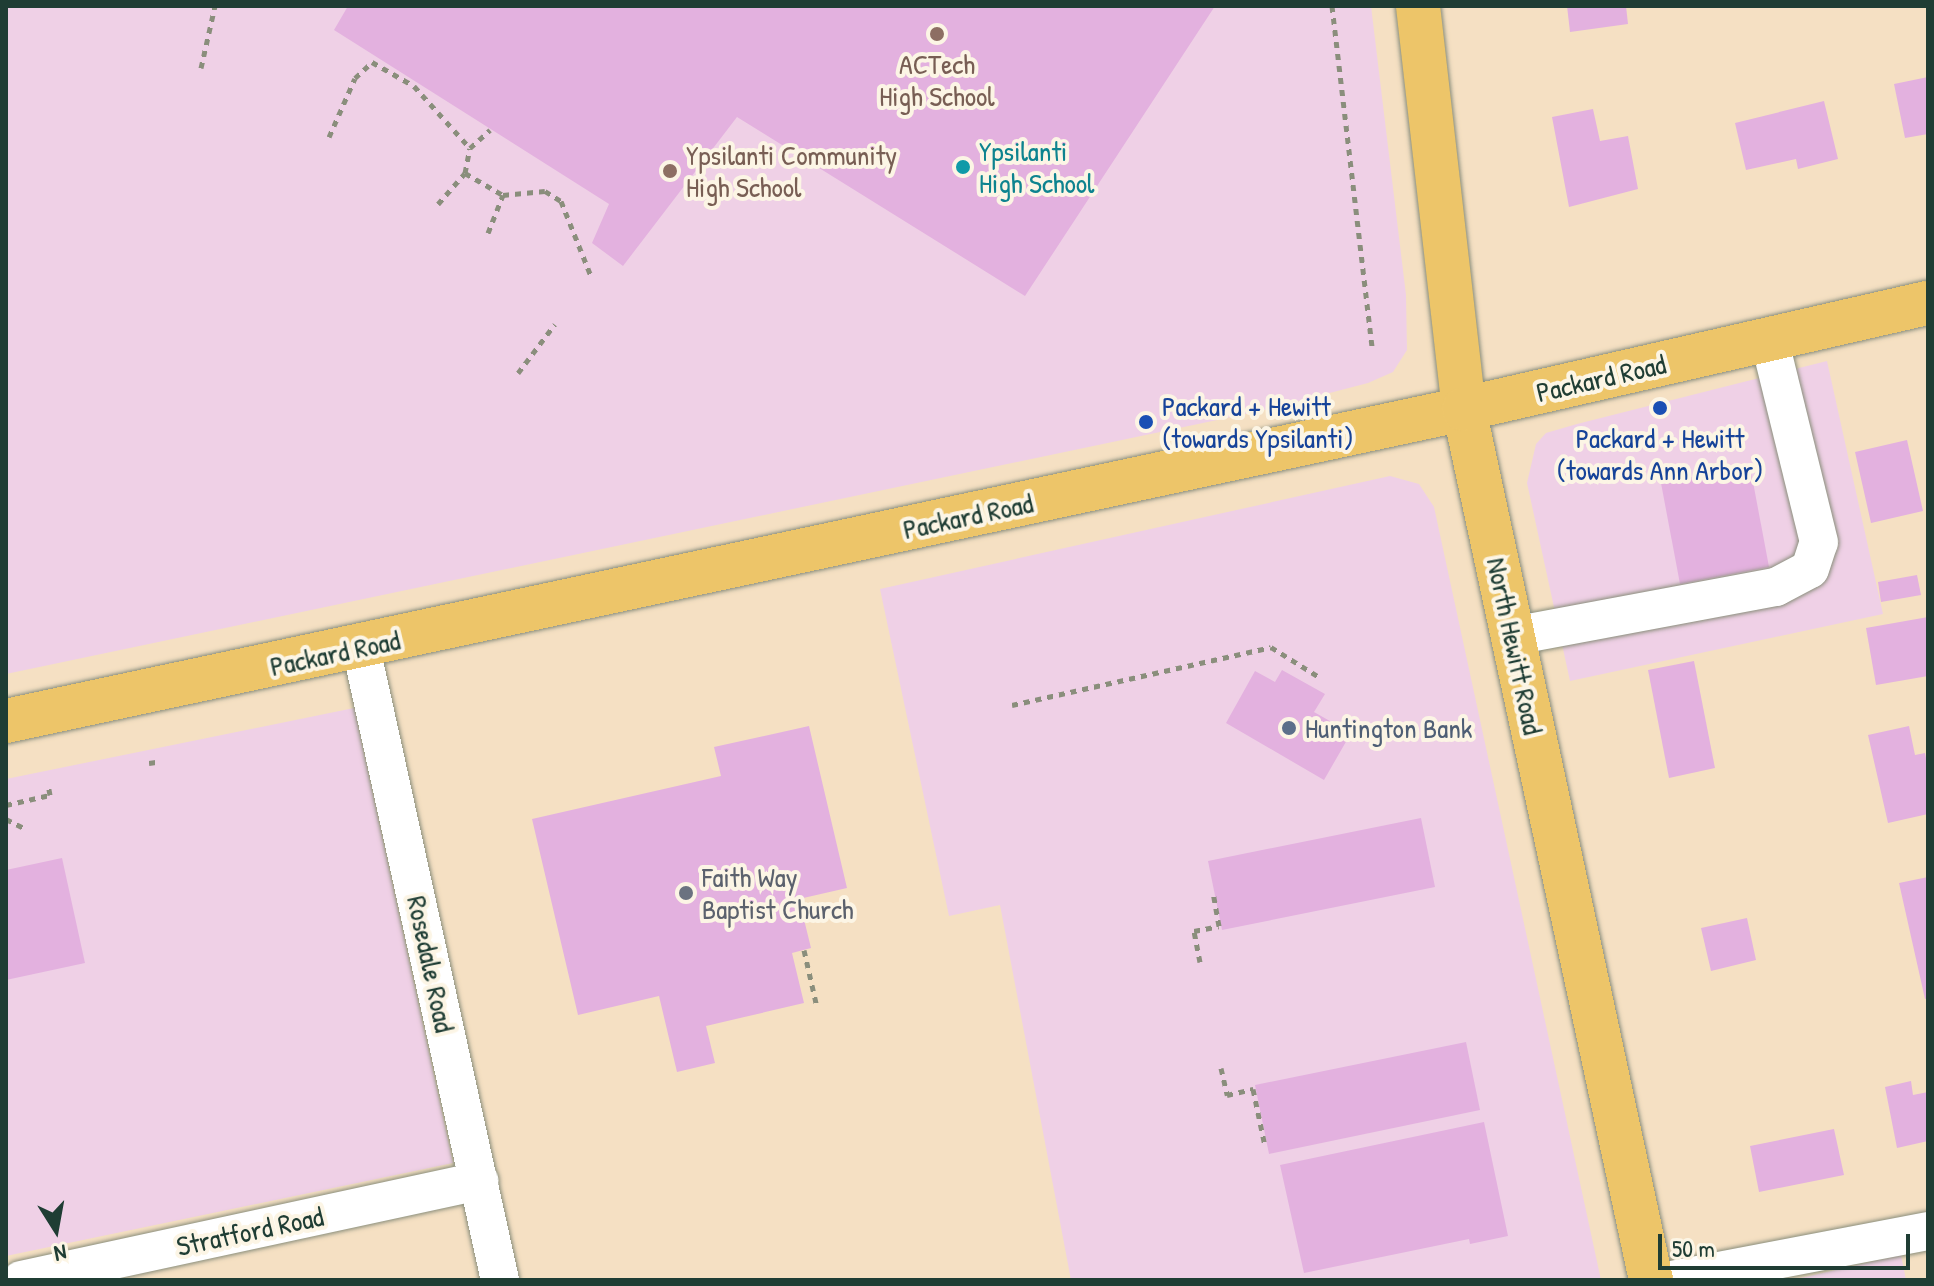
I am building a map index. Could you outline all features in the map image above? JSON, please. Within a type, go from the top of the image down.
[{"type":"main road","name":"North Hewitt Road","points":[[1418,6],[1464,409],[1651,1280]]},
{"type":"main road","name":"Packard Road","points":[[6,721],[361,648],[1464,409],[1928,303]]},
{"type":"street","points":[[1513,636],[1776,587],[1810,569],[1819,542],[1769,339]]},
{"type":"street","name":"Rosedale Road","points":[[361,648],[500,1280]]},
{"type":"street","name":"Stratford Road","points":[[21,1280],[479,1181]]},
{"type":"street","points":[[1671,1280],[1928,1231]]},
{"type":"path","points":[[201,68],[215,6]]},
{"type":"path","points":[[1332,6],[1372,348]]},
{"type":"path","points":[[329,137],[355,78],[372,62],[414,86],[470,148]]},
{"type":"path","points":[[438,204],[465,173],[470,148],[490,130]]},
{"type":"path","points":[[465,173],[503,195],[545,191],[561,201],[591,276]]},
{"type":"path","points":[[488,233],[503,195]]},
{"type":"path","points":[[518,373],[555,324]]},
{"type":"path","points":[[1012,705],[1271,647],[1319,677]]},
{"type":"path","points":[[6,805],[50,795],[48,784]]},
{"type":"path","points":[[6,819],[24,828]]},
{"type":"path","points":[[1200,962],[1194,931],[1219,926],[1213,892]]},
{"type":"path","points":[[804,950],[817,1007]]},
{"type":"path","points":[[1221,1068],[1227,1095],[1253,1089],[1265,1146]]},
{"type":"shaded area","name":"Ypsilanti Community High School","points":[[6,6],[1371,6],[1406,295],[1407,350],[1393,372],[1368,383],[1260,411],[6,674]]},
{"type":"shaded area","points":[[1827,361],[1883,614],[1570,681],[1527,483],[1536,444],[1546,433],[1577,424]]},
{"type":"shaded area","points":[[1390,476],[1419,484],[1434,507],[1601,1280],[1071,1280],[1000,905],[949,916],[880,589]]},
{"type":"shaded area","points":[[354,708],[453,1163],[6,1256],[6,779]]},
{"type":"shaded area","points":[[1901,1255],[1906,1280],[1792,1280]]},
{"type":"building","name":"Ypsilanti High School","points":[[348,6],[1215,6],[1025,296],[737,117],[623,266],[592,243],[609,204],[334,30]]},
{"type":"building","points":[[1567,6],[1626,6],[1628,24],[1570,32]]},
{"type":"building","points":[[1928,77],[1928,134],[1905,138],[1894,84]]},
{"type":"building","points":[[1824,101],[1838,159],[1798,169],[1796,159],[1746,170],[1735,123]]},
{"type":"building","points":[[1593,109],[1600,141],[1628,136],[1638,189],[1569,207],[1552,117]]},
{"type":"building","points":[[1907,440],[1923,511],[1871,523],[1855,452]]},
{"type":"building","points":[[1750,466],[1769,567],[1680,584],[1661,483]]},
{"type":"building","points":[[1917,575],[1921,595],[1881,602],[1878,582]]},
{"type":"building","points":[[1928,617],[1928,676],[1876,685],[1866,628]]},
{"type":"building","points":[[1694,661],[1715,768],[1669,778],[1648,670]]},
{"type":"building","name":"Huntington Bank","points":[[1282,670],[1325,694],[1314,712],[1351,733],[1324,780],[1226,723],[1255,671],[1275,682]]},
{"type":"building","name":"Faith Way Baptist Church","points":[[809,726],[847,888],[799,899],[811,948],[792,953],[804,1003],[706,1026],[715,1063],[677,1072],[659,996],[578,1015],[532,819],[721,776],[714,747]]},
{"type":"building","points":[[1909,726],[1915,755],[1925,753],[1928,814],[1888,823],[1868,735]]},
{"type":"building","points":[[1421,818],[1435,887],[1222,930],[1208,861]]},
{"type":"building","points":[[62,858],[85,963],[6,980],[6,870]]},
{"type":"building","points":[[1928,877],[1928,998],[1925,999],[1899,883]]},
{"type":"building","points":[[1747,918],[1756,960],[1711,971],[1701,928]]},
{"type":"building","points":[[1466,1042],[1480,1110],[1269,1154],[1255,1085]]},
{"type":"building","points":[[1911,1081],[1913,1095],[1928,1092],[1928,1141],[1897,1148],[1885,1087]]},
{"type":"building","points":[[1484,1122],[1508,1236],[1470,1244],[1469,1239],[1304,1273],[1280,1165]]},
{"type":"building","points":[[1834,1129],[1844,1175],[1759,1192],[1750,1146]]},
{"type":"place","name":"ACTech High School","points":[[937,34]]},
{"type":"place","name":"Ypsilanti High School","points":[[963,167]]},
{"type":"place","name":"Ypsilanti Community High School","points":[[670,171]]},
{"type":"place","name":"Packard + Hewitt (towards Ann Arbor)","points":[[1660,408]]},
{"type":"place","name":"Packard + Hewitt (towards Ypsilanti)","points":[[1146,422]]},
{"type":"place","name":"Huntington Bank","points":[[1289,728]]},
{"type":"place","name":"Faith Way Baptist Church","points":[[686,893]]}]
